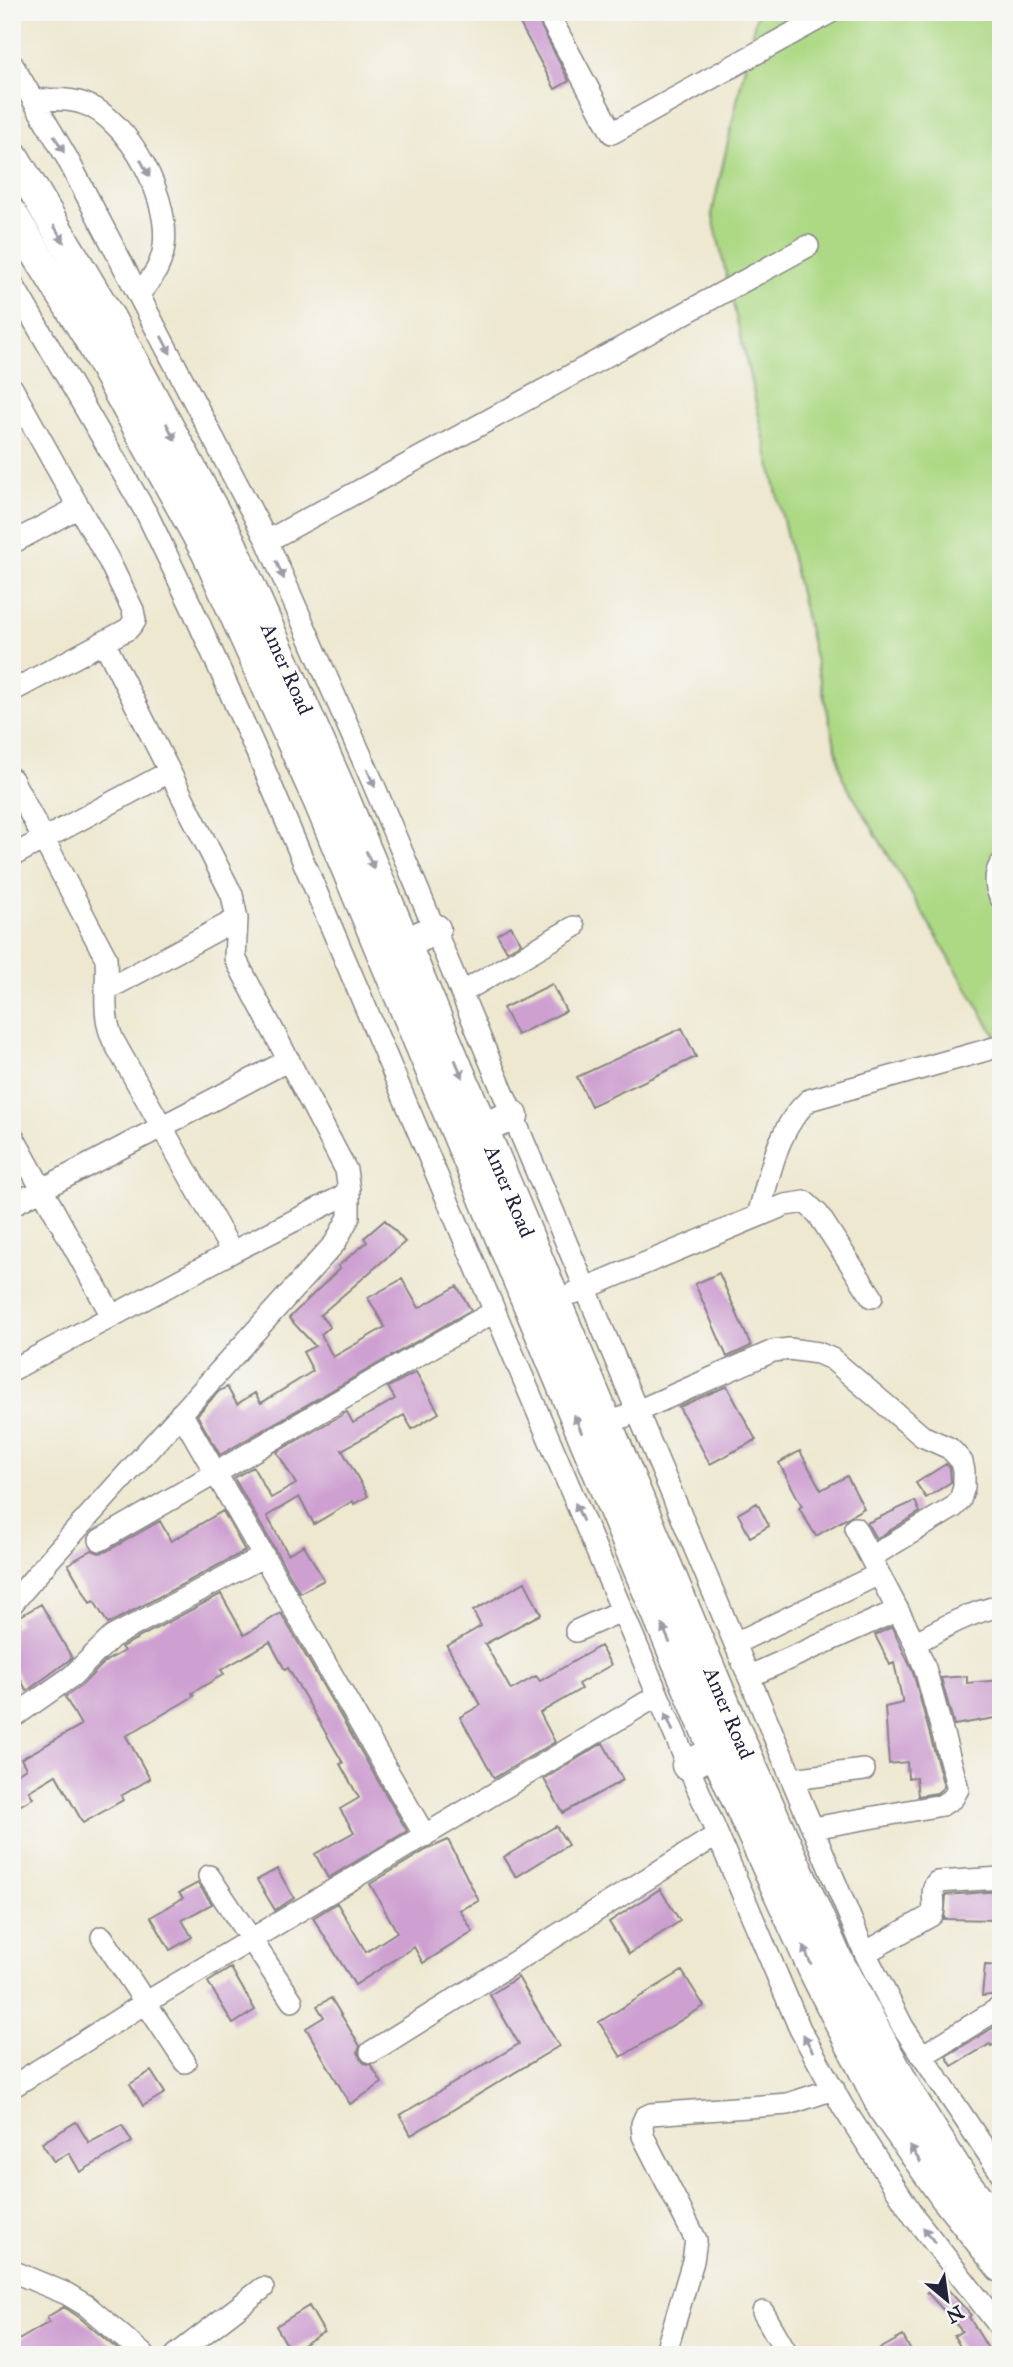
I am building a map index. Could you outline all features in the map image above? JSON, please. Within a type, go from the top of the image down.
[{"type":"highway","name":"Amer Road","points":[[12,154],[111,320],[230,541],[342,793],[739,1738],[837,1959],[909,2094],[964,2181],[1001,2228]]},
{"type":"highway","name":"Amer Road","points":[[17,232],[87,335],[213,565],[323,813],[716,1752],[815,1973],[884,2110],[946,2198],[1001,2267]]},
{"type":"highway","points":[[406,944],[435,929]]},
{"type":"highway","points":[[484,1127],[513,1115]]},
{"type":"highway","points":[[687,1765],[716,1752]]},
{"type":"street","points":[[547,12],[612,133],[831,12]]},
{"type":"street","points":[[12,64],[67,158],[267,541],[435,929],[864,1952],[903,2027],[1001,2173]]},
{"type":"street","points":[[34,100],[63,99],[92,107],[116,124],[135,148],[154,185],[165,221],[161,261],[139,294]]},
{"type":"street","points":[[267,541],[808,246]]},
{"type":"street","points":[[12,283],[148,516],[195,614],[262,764],[800,2029],[834,2089],[915,2218],[1001,2328]]},
{"type":"street","points":[[12,388],[79,507],[133,610],[135,621],[128,629],[12,691]]},
{"type":"street","points":[[12,543],[79,507]]},
{"type":"street","points":[[12,1604],[335,1243],[349,1217],[346,1170],[235,958],[237,919],[232,895],[104,642]]},
{"type":"street","points":[[12,856],[169,772]]},
{"type":"street","points":[[12,779],[106,958],[104,1009],[107,1026],[232,1252]]},
{"type":"street","points":[[1001,864],[997,870],[996,881],[1001,898]]},
{"type":"street","points":[[106,990],[237,919]]},
{"type":"street","points":[[461,993],[575,927]]},
{"type":"street","points":[[758,1215],[777,1149],[796,1111],[808,1100],[1001,1046]]},
{"type":"street","points":[[12,1205],[289,1060]]},
{"type":"street","points":[[12,1135],[112,1317]]},
{"type":"street","points":[[12,1370],[341,1197],[349,1190]]},
{"type":"street","points":[[556,1300],[758,1215],[785,1205],[805,1202],[818,1214],[872,1297]]},
{"type":"street","points":[[100,1540],[217,1474],[371,1380],[494,1312]]},
{"type":"street","points":[[608,1424],[773,1351],[805,1350],[832,1359],[922,1436],[949,1448],[962,1462],[962,1495],[954,1507],[875,1565],[736,1643]]},
{"type":"street","points":[[181,1413],[425,1836]]},
{"type":"street","points":[[813,1828],[942,1805],[953,1798],[958,1789],[925,1668],[915,1643],[855,1528]]},
{"type":"street","points":[[12,1718],[72,1676],[112,1637],[264,1556]]},
{"type":"street","points":[[915,1643],[957,1621],[1001,1606]]},
{"type":"street","points":[[750,1676],[898,1610]]},
{"type":"street","points":[[576,1631],[621,1611]]},
{"type":"street","points":[[12,2087],[145,2003],[657,1696]]},
{"type":"street","points":[[792,1779],[864,1770]]},
{"type":"street","points":[[371,2052],[717,1835]]},
{"type":"street","points":[[209,1876],[292,2001]]},
{"type":"street","points":[[864,1952],[932,1915],[933,1886],[937,1882],[1001,1878]]},
{"type":"street","points":[[102,1937],[185,2062]]},
{"type":"street","points":[[922,2056],[1001,2007]]},
{"type":"street","points":[[665,2355],[693,2261],[696,2241],[643,2136],[642,2124],[645,2116],[788,2104],[834,2089]]},
{"type":"street","points":[[12,2271],[67,2294],[87,2306],[144,2355]]},
{"type":"street","points":[[176,2355],[263,2288]]},
{"type":"street","points":[[764,2312],[788,2355]]},
{"type":"green space","points":[[757,12],[1001,12],[1001,1045],[843,779],[712,213]]},
{"type":"building","points":[[534,12],[569,81],[555,89],[518,20]]},
{"type":"building","points":[[511,926],[521,943],[507,951],[497,934]]},
{"type":"building","points":[[552,984],[566,1011],[517,1035],[503,1008]]},
{"type":"building","points":[[682,1028],[696,1057],[591,1106],[577,1077]]},
{"type":"building","points":[[385,1220],[405,1242],[320,1315],[330,1327],[321,1334],[333,1357],[385,1327],[368,1298],[402,1279],[419,1308],[457,1286],[471,1310],[220,1455],[197,1415],[219,1391],[227,1387],[237,1404],[255,1393],[261,1403],[313,1371],[303,1352],[315,1346],[289,1318],[340,1268],[338,1266],[367,1242],[364,1238]]},
{"type":"building","points":[[719,1273],[751,1346],[727,1357],[695,1284]]},
{"type":"building","points":[[416,1372],[439,1413],[412,1429],[404,1415],[342,1450],[368,1496],[354,1504],[353,1501],[314,1524],[299,1497],[267,1516],[288,1554],[304,1545],[324,1580],[300,1593],[234,1478],[253,1467],[271,1498],[296,1484],[277,1452],[347,1412],[353,1423],[395,1399],[388,1387]]},
{"type":"building","points":[[727,1386],[756,1440],[710,1464],[679,1407]]},
{"type":"building","points":[[800,1451],[821,1490],[847,1476],[864,1508],[816,1536],[799,1508],[802,1506],[779,1463]]},
{"type":"building","points":[[946,1464],[950,1468],[951,1482],[926,1498],[916,1483]]},
{"type":"building","points":[[915,1501],[920,1512],[876,1539],[867,1523]]},
{"type":"building","points":[[757,1503],[769,1526],[750,1537],[738,1514]]},
{"type":"building","points":[[223,1511],[245,1551],[108,1624],[94,1601],[90,1603],[68,1564],[92,1550],[99,1553],[107,1551],[160,1521],[171,1541]]},
{"type":"building","points":[[525,1582],[541,1614],[485,1644],[511,1690],[536,1676],[540,1681],[600,1646],[611,1665],[578,1684],[581,1689],[540,1713],[555,1742],[494,1778],[460,1717],[481,1705],[447,1646],[481,1626],[473,1611]]},
{"type":"building","points":[[221,1594],[244,1635],[281,1613],[407,1831],[328,1878],[315,1854],[354,1832],[340,1809],[359,1798],[340,1764],[343,1763],[270,1642],[221,1670],[224,1674],[192,1693],[194,1696],[126,1736],[150,1779],[121,1796],[123,1800],[83,1823],[56,1775],[29,1791],[33,1798],[12,1810],[12,1777],[26,1768],[21,1759],[81,1725],[65,1697],[81,1686],[106,1661],[124,1651],[121,1647]]},
{"type":"building","points":[[41,1604],[72,1658],[27,1691],[12,1665],[12,1628],[20,1623],[17,1618]]},
{"type":"building","points":[[892,1627],[913,1672],[944,1787],[937,1793],[918,1796],[916,1777],[908,1778],[907,1762],[889,1764],[885,1707],[903,1703],[894,1663],[890,1665],[875,1635]]},
{"type":"building","points":[[967,1676],[967,1683],[1001,1680],[1001,1717],[954,1725],[941,1678]]},
{"type":"building","points":[[603,1743],[623,1780],[563,1813],[544,1779]]},
{"type":"building","points":[[556,1826],[568,1845],[516,1877],[504,1857]]},
{"type":"building","points":[[448,1840],[479,1901],[460,1910],[473,1932],[423,1963],[414,1947],[355,1985],[313,1918],[337,1903],[366,1952],[397,1932],[370,1884]]},
{"type":"building","points":[[277,1869],[294,1898],[275,1910],[257,1880]]},
{"type":"building","points":[[198,1883],[212,1904],[182,1920],[192,1937],[170,1950],[151,1917],[183,1898],[179,1893]]},
{"type":"building","points":[[660,1889],[680,1921],[629,1954],[609,1922]]},
{"type":"building","points":[[1000,1891],[999,1920],[944,1919],[946,1895]]},
{"type":"building","points":[[985,1965],[1001,1966],[1001,1994],[982,1996]]},
{"type":"building","points":[[231,1968],[255,2010],[233,2024],[208,1982]]},
{"type":"building","points":[[682,1971],[704,2006],[621,2057],[599,2022]]},
{"type":"building","points":[[518,1977],[559,2046],[411,2135],[400,2115],[519,2044],[490,1995]]},
{"type":"building","points":[[331,1998],[360,2046],[360,2058],[371,2065],[382,2083],[350,2104],[306,2028],[324,2017],[317,2006]]},
{"type":"building","points":[[1001,2023],[1001,2040],[952,2066],[946,2056]]},
{"type":"building","points":[[151,2071],[165,2093],[143,2106],[130,2084]]},
{"type":"building","points":[[76,2122],[89,2143],[122,2125],[132,2142],[80,2172],[69,2153],[54,2162],[42,2143]]},
{"type":"building","points":[[940,2281],[971,2315],[969,2317],[992,2355],[965,2355],[954,2336],[962,2331],[927,2292]]},
{"type":"building","points":[[309,2306],[324,2332],[291,2352],[276,2326]]},
{"type":"building","points":[[64,2307],[124,2355],[12,2355],[12,2344],[49,2322],[47,2317]]},
{"type":"building","points":[[903,2336],[913,2355],[869,2355]]}]
